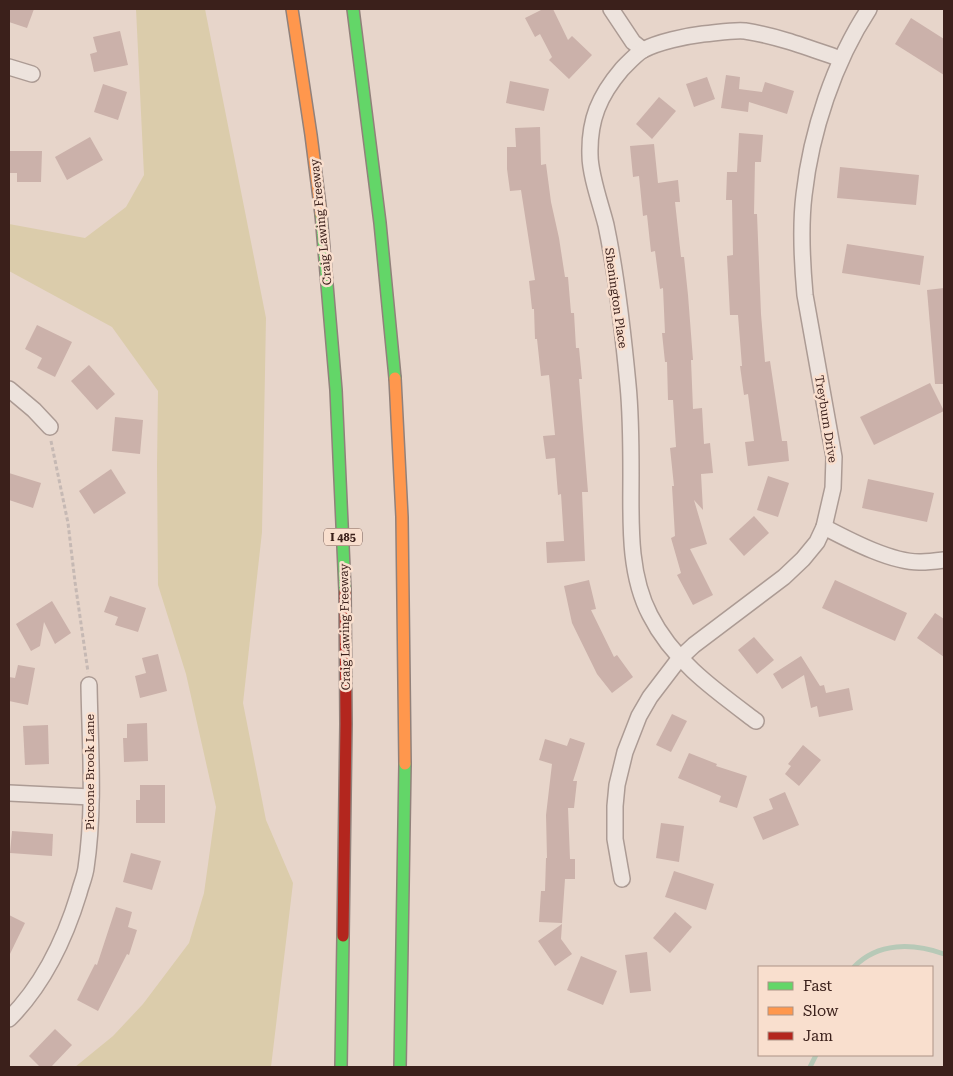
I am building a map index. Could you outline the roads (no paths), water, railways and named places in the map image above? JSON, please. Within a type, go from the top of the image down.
[{"type":"highway","name":"Craig Lawing Freeway","points":[[292,9],[315,167],[328,279],[343,518],[346,688],[341,1067]]},
{"type":"highway","points":[[353,9],[383,232],[399,437],[405,640],[405,870],[400,1067]]},
{"type":"street","points":[[611,9],[633,42],[642,50]]},
{"type":"street","name":"Treyburn Drive","points":[[622,879],[615,839],[617,785],[625,752],[639,716],[650,697],[679,659],[694,645],[784,577],[817,542],[824,527],[833,488],[834,457],[805,295],[803,271],[803,196],[813,144],[841,59],[851,38],[869,9]]},
{"type":"street","name":"Shenington Place","points":[[756,721],[679,659],[663,639],[648,612],[637,576],[631,520],[631,441],[627,376],[620,312],[606,226],[590,158],[591,132],[597,107],[608,86],[626,65],[642,50],[693,35],[743,31],[774,36],[841,59]]},
{"type":"street","points":[[9,67],[32,74]]},
{"type":"street","points":[[9,388],[50,427]]},
{"type":"street","points":[[824,527],[854,542],[894,557],[919,562],[944,560]]},
{"type":"street","name":"Piccone Brook Lane","points":[[9,1018],[40,982],[60,944],[86,870],[91,819],[89,685]]},
{"type":"street","points":[[9,793],[91,797]]},
{"type":"waterway","points":[[855,966],[874,953],[896,947],[920,948],[944,954]]},
{"type":"waterway","points":[[810,1067],[816,1056]]}]
